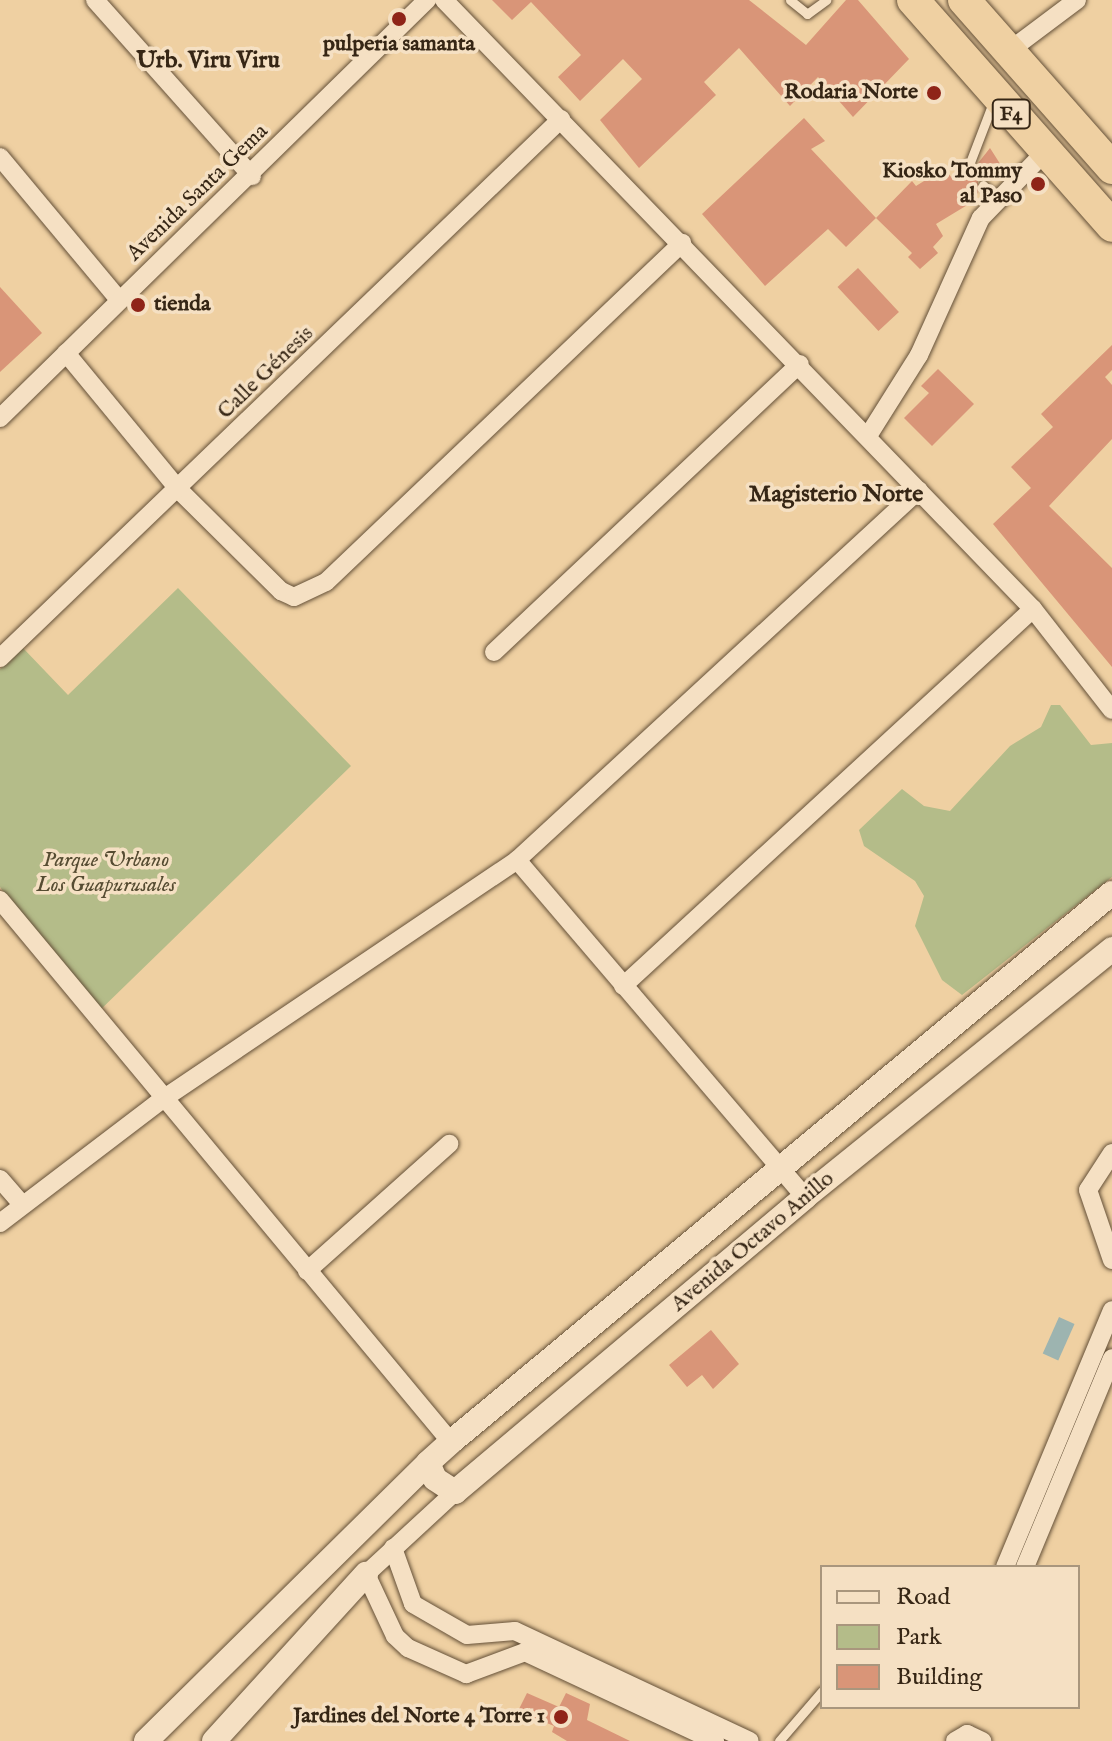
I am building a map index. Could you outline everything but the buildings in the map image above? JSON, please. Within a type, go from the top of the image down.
[{"type":"highway","name":"F4","points":[[913,0],[1112,226]]},
{"type":"highway","name":"F4","points":[[964,0],[1112,168]]},
{"type":"street","points":[[95,0],[252,176]]},
{"type":"street","name":"Avenida Santa Gema","points":[[0,418],[119,300],[252,176],[427,0]]},
{"type":"street","points":[[444,0],[800,364],[1033,609],[1112,710]]},
{"type":"street","points":[[1009,51],[1077,0]]},
{"type":"street","name":"Calle Génesis","points":[[0,658],[179,490],[561,119]]},
{"type":"street","points":[[868,436],[919,355],[990,191],[1046,151]]},
{"type":"street","points":[[0,157],[119,300]]},
{"type":"street","points":[[66,353],[179,490],[281,591],[294,597],[312,593],[682,243]]},
{"type":"street","points":[[494,652],[800,364]]},
{"type":"street","points":[[0,1223],[21,1203],[163,1099],[517,860],[919,490]]},
{"type":"street","points":[[623,986],[1033,609]]},
{"type":"street","points":[[517,860],[805,1197]]},
{"type":"street","name":"Avenida Octavo Anillo","points":[[146,1741],[451,1442],[1112,893]]},
{"type":"street","points":[[0,900],[451,1442]]},
{"type":"street","points":[[1053,942],[1053,967],[1073,980]]},
{"type":"street","name":"Avenida Octavo Anillo","points":[[455,1492],[805,1197],[1112,949]]},
{"type":"street","points":[[307,1271],[449,1144]]},
{"type":"street","points":[[1111,1257],[1088,1190],[1112,1153]]},
{"type":"street","points":[[0,1179],[21,1203]]},
{"type":"street","points":[[1006,1565],[1112,1310]]},
{"type":"street","points":[[1026,1565],[1112,1358]]},
{"type":"street","points":[[214,1741],[366,1574],[455,1492],[435,1479],[428,1463]]},
{"type":"street","points":[[393,1548],[413,1604],[456,1629],[484,1638],[515,1631],[750,1741]]},
{"type":"street","points":[[366,1574],[395,1636],[408,1648],[466,1674],[525,1652],[715,1741]]},
{"type":"street","points":[[955,1741],[967,1734],[982,1741]]},
{"type":"lane","points":[[790,0],[807,14],[826,0]]},
{"type":"lane","points":[[969,165],[996,97]]},
{"type":"lane","points":[[779,1741],[820,1693]]},
{"type":"green space","name":"Parque Urbano Los Guapurusales","points":[[178,588],[351,766],[94,1016],[0,887],[0,669],[23,648],[68,695]]},
{"type":"green space","points":[[1051,705],[1060,705],[1091,745],[1112,743],[1112,877],[962,995],[942,980],[915,926],[924,896],[915,881],[864,846],[859,830],[902,789],[924,806],[950,811],[1010,746],[1041,727]]},
{"type":"water","points":[[1059,1317],[1075,1324],[1058,1360],[1043,1354]]},
{"type":"place","name":"pulperia samanta","points":[[399,19]]},
{"type":"place","name":"Rodaria Norte","points":[[934,93]]},
{"type":"place","name":"Kiosko Tommy al Paso","points":[[1038,184]]},
{"type":"place","name":"tienda","points":[[138,305]]},
{"type":"place","name":"Jardines del Norte 4 Torre 1","points":[[561,1717]]},
{"type":"district","name":"Urb. Viru Viru","points":[[208,61]]},
{"type":"district","name":"Magisterio Norte","points":[[836,495]]}]
